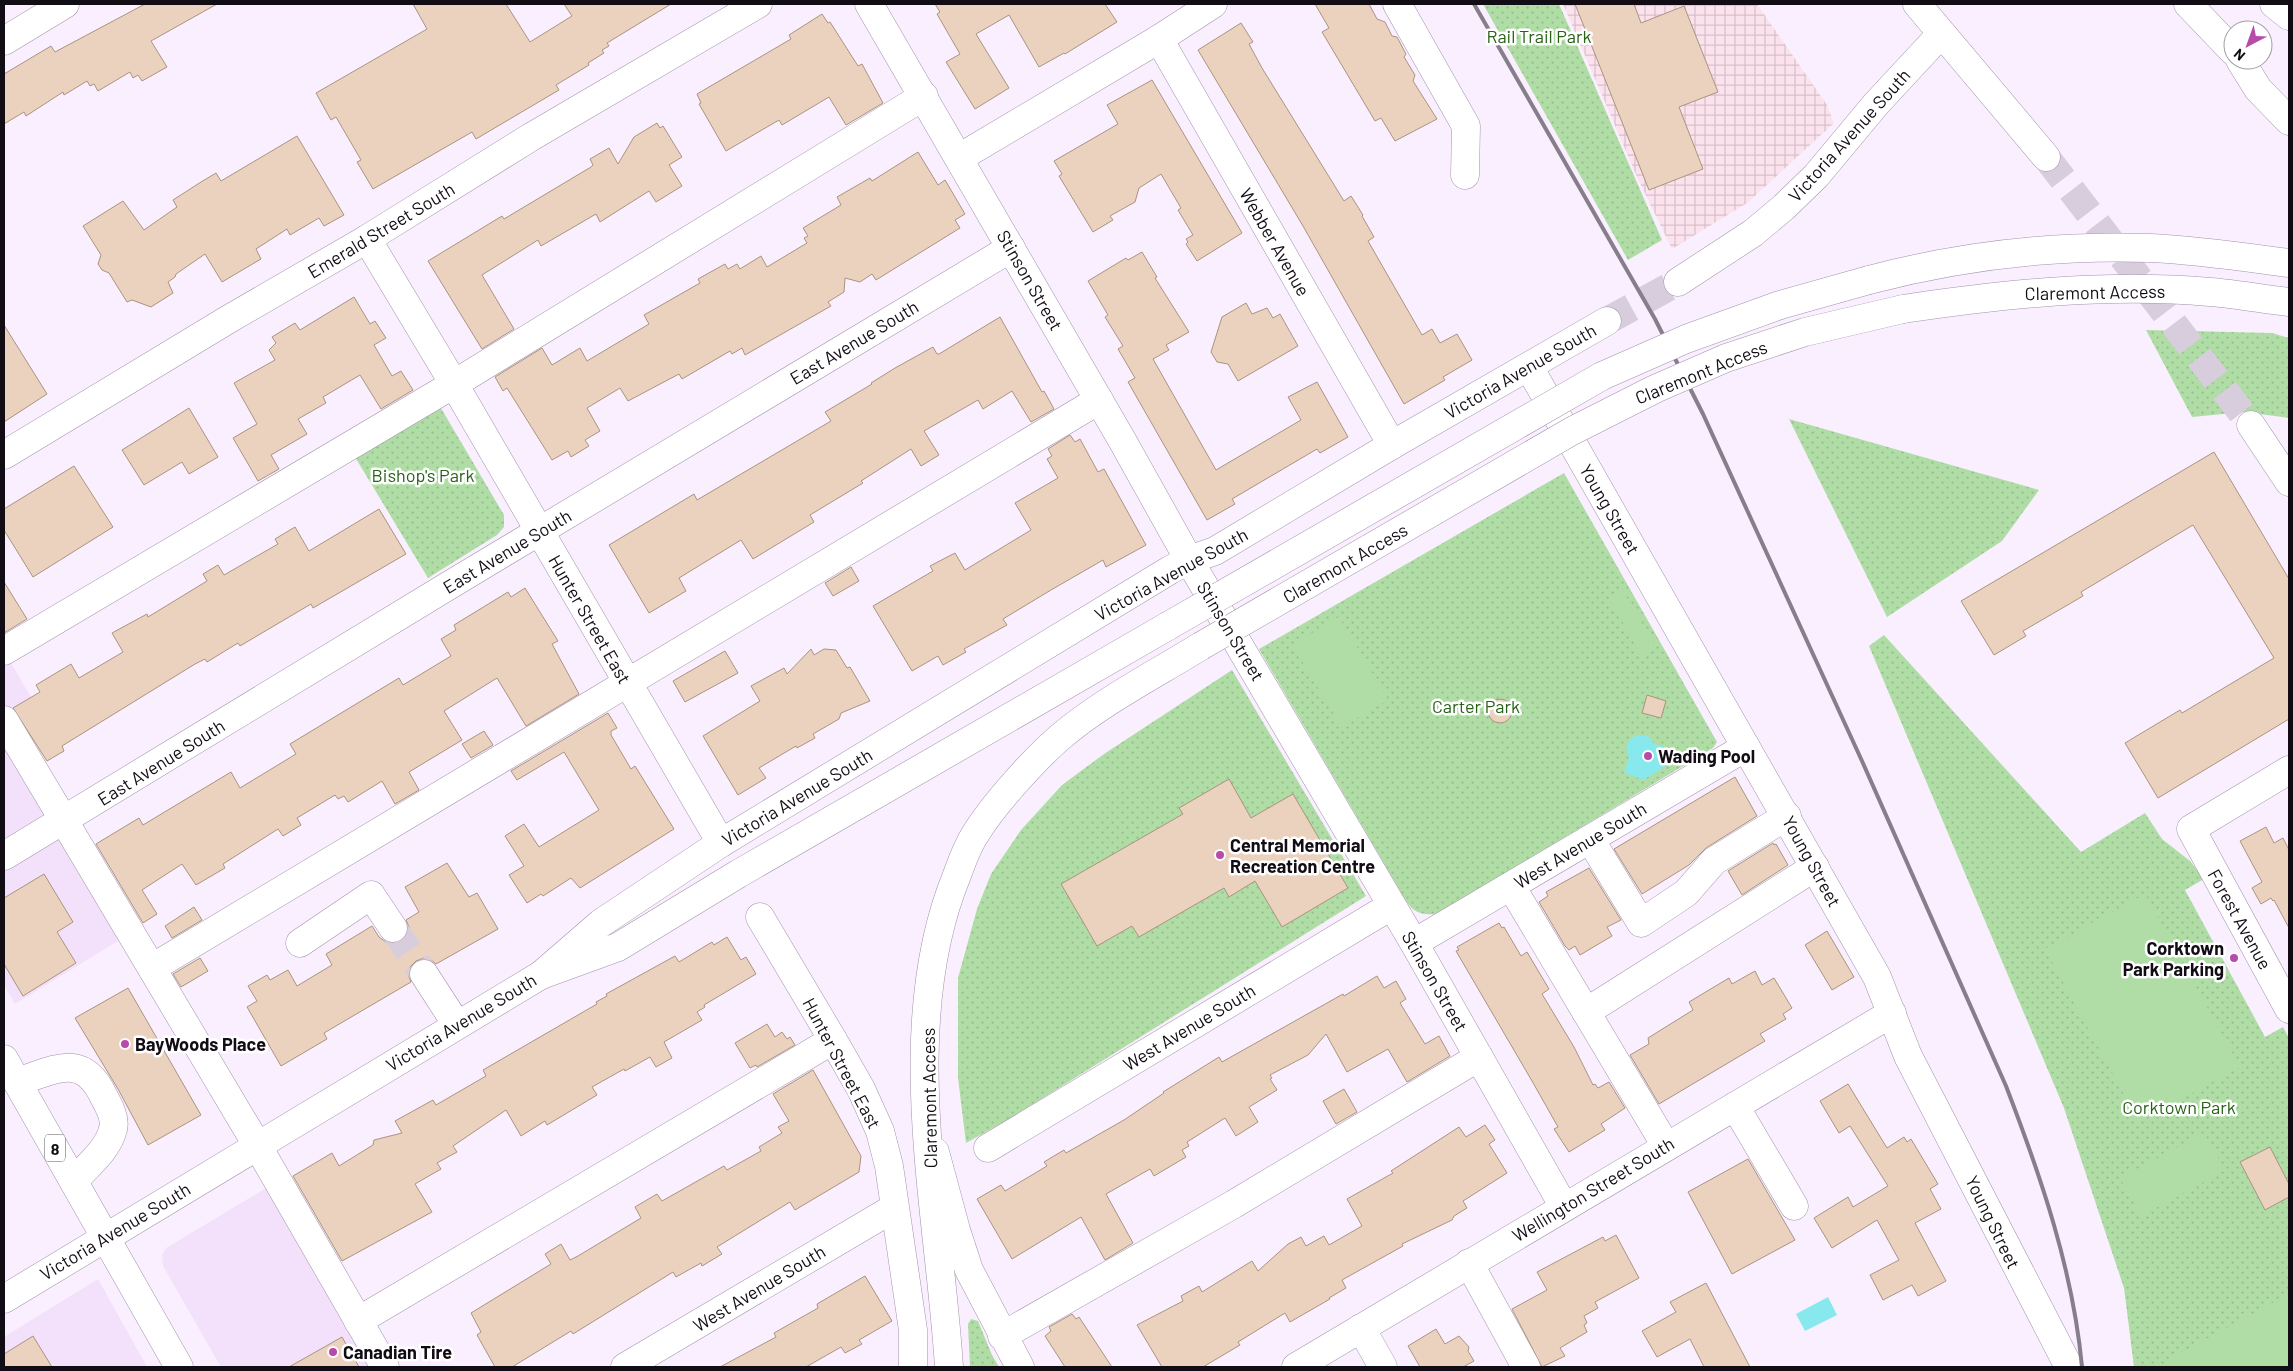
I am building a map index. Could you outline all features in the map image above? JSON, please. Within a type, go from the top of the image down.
[{"type":"street","points":[[4,40],[65,4]]},
{"type":"street","name":"Emerald Street South","points":[[4,455],[367,239],[531,137],[758,4]]},
{"type":"street","name":"Stinson Street","points":[[869,4],[960,158],[1189,560],[1302,751],[1390,906],[1414,943],[1564,1207]]},
{"type":"street","points":[[960,158],[1159,39],[1213,4]]},
{"type":"street","points":[[1397,4],[1466,126],[1465,175]]},
{"type":"street","points":[[1917,4],[2046,157]]},
{"type":"street","points":[[2188,4],[2223,41]]},
{"type":"street","points":[[2274,4],[2289,16]]},
{"type":"street","name":"Victoria Avenue South","points":[[1678,282],[1753,233],[1784,207],[1816,176],[1876,104],[1941,34]]},
{"type":"street","name":"Webber Avenue","points":[[1159,39],[1392,445]]},
{"type":"street","points":[[2246,70],[2258,89],[2289,121]]},
{"type":"street","points":[[2261,70],[2270,75],[2289,94]]},
{"type":"street","points":[[4,651],[454,384],[924,96]]},
{"type":"street","name":"Hunter Street East","points":[[367,239],[454,384],[721,843]]},
{"type":"street","name":"East Avenue South","points":[[4,856],[65,821],[436,594],[1011,248]]},
{"type":"street","name":"Claremont Access","points":[[541,975],[618,947],[756,864],[1602,376],[1686,339],[1780,305],[1903,271],[1965,260],[2048,251],[2149,248],[2206,252],[2289,264]]},
{"type":"street","name":"Claremont Access","points":[[949,1367],[927,1144],[924,1041],[933,958],[944,906],[975,833],[1015,784],[1059,738],[1107,704],[1201,646],[1572,430],[1655,389],[1726,358],[1805,332],[1903,309],[2047,291],[2124,289],[2210,292],[2289,302]]},
{"type":"street","name":"Victoria Avenue South","points":[[4,1298],[541,975],[600,923],[721,843],[1189,560],[1215,551],[1392,445],[1607,321]]},
{"type":"street","name":"Young Street","points":[[1529,367],[1787,816],[1877,977],[1908,1056],[2068,1367]]},
{"type":"street","points":[[152,968],[1099,400]]},
{"type":"street","points":[[2251,424],[2289,482]]},
{"type":"street","points":[[4,720],[257,1145],[385,1367]]},
{"type":"street","name":"West Avenue South","points":[[1414,943],[1746,747]]},
{"type":"street","name":"Forest Avenue","points":[[2289,770],[2190,829],[2289,1009]]},
{"type":"street","points":[[1590,839],[1641,923],[1686,893],[1714,860],[1787,816]]},
{"type":"street","points":[[1586,1012],[1815,867]]},
{"type":"street","points":[[1511,886],[1666,1146]]},
{"type":"street","points":[[300,943],[372,895],[393,928]]},
{"type":"street","name":"West Avenue South","points":[[988,1148],[1390,906]]},
{"type":"street","name":"Hunter Street East","points":[[760,918],[834,1040],[861,1089],[880,1131],[889,1166],[913,1330],[914,1367]]},
{"type":"street","points":[[424,974],[457,1025]]},
{"type":"street","name":"Wellington Street South","points":[[1296,1367],[1892,1013]]},
{"type":"street","points":[[358,1321],[834,1040]]},
{"type":"street","points":[[1002,1336],[1234,1204],[1479,1057]]},
{"type":"street","points":[[10,1071],[62,1067],[83,1069],[99,1085],[112,1113],[114,1128],[107,1144],[74,1181]]},
{"type":"street","name":"8","points":[[10,1071],[179,1367]]},
{"type":"street","points":[[1736,1106],[1794,1206]]},
{"type":"street","points":[[927,1124],[969,1270],[1002,1336],[1020,1367]]},
{"type":"street","name":"West Avenue South","points":[[625,1367],[894,1208]]},
{"type":"street","points":[[1469,1263],[1526,1367]]},
{"type":"street","points":[[1361,1328],[1382,1367]]},
{"type":"shaded area","points":[[1563,4],[1757,4],[1827,105],[1834,123],[1747,203],[1672,249],[1637,177]]},
{"type":"shaded area","points":[[4,651],[35,704],[5,720],[126,936],[15,1004],[4,985]]},
{"type":"shaded area","points":[[271,1185],[376,1367],[221,1367],[163,1266],[162,1255],[166,1248]]},
{"type":"shaded area","points":[[98,1279],[147,1367],[4,1367],[4,1337]]},
{"type":"green space","name":"Rail Trail Park","points":[[1483,4],[1559,4],[1662,240],[1628,260]]},
{"type":"green space","points":[[2146,330],[2272,333],[2289,338],[2289,418],[2244,412],[2192,417]]},
{"type":"green space","name":"Bishop's Park","points":[[435,398],[504,515],[504,527],[497,535],[428,578],[352,452]]},
{"type":"green space","points":[[1789,419],[2039,490],[2002,541],[1887,617]]},
{"type":"green space","name":"Carter Park","points":[[1564,473],[1717,742],[1713,748],[1439,913],[1420,913],[1413,909],[1406,901],[1259,649]]},
{"type":"green space","points":[[1623,591],[1656,647],[1641,655],[1609,598]]},
{"type":"green space","points":[[1339,617],[1388,700],[1342,727],[1292,645]]},
{"type":"green space","name":"Corktown Park","points":[[1884,635],[2081,852],[2145,813],[2162,839],[2190,861],[2204,879],[2185,890],[2265,1037],[2283,1027],[2289,1038],[2289,1367],[2134,1367],[2124,1288],[2064,1108],[1869,646]]},
{"type":"green space","points":[[1232,670],[1366,896],[1014,1116],[966,1143],[958,1078],[958,978],[977,909],[991,874],[1021,830],[1062,785],[1104,754]]},
{"type":"green space","points":[[2145,894],[2240,1067],[2139,1122],[2045,949]]},
{"type":"green space","points":[[2204,1133],[2225,1170],[2141,1216],[2120,1178]]},
{"type":"green space","points":[[2289,1294],[2289,1367],[2174,1367],[2169,1359]]},
{"type":"green space","points":[[971,1319],[978,1321],[999,1367],[970,1367],[968,1324]]},
{"type":"water","name":"Wading Pool","points":[[1639,735],[1648,736],[1654,744],[1669,748],[1666,766],[1643,780],[1624,772],[1629,759],[1627,747],[1629,741]]},
{"type":"water","points":[[1828,1297],[1837,1315],[1805,1331],[1796,1314]]},
{"type":"building","points":[[145,4],[217,4],[151,41],[167,67],[142,81],[138,75],[133,78],[130,72],[98,91],[94,84],[90,86],[87,81],[64,95],[63,92],[26,116],[24,112],[4,124],[4,74],[51,46],[55,52]]},
{"type":"building","points":[[413,4],[506,4],[530,42],[572,16],[564,4],[671,4],[607,43],[609,46],[602,50],[604,53],[588,63],[589,65],[556,85],[559,90],[476,139],[472,132],[373,189],[357,162],[361,160],[336,117],[331,120],[316,93],[427,29]]},
{"type":"building","points":[[935,4],[1105,4],[1117,22],[1065,54],[1039,67],[1009,15],[976,34],[1009,88],[975,109],[946,62],[960,54],[937,14],[940,12]]},
{"type":"building","points":[[1315,4],[1369,4],[1377,19],[1385,22],[1392,36],[1397,37],[1406,54],[1404,57],[1415,75],[1413,81],[1437,119],[1395,141],[1381,118],[1375,121],[1322,32],[1329,28]]},
{"type":"building","points":[[1575,4],[1634,4],[1641,23],[1684,6],[1718,92],[1679,107],[1703,169],[1649,190]]},
{"type":"building","points":[[822,14],[828,23],[830,22],[858,66],[862,64],[883,103],[846,125],[829,97],[782,125],[779,120],[726,151],[699,104],[701,103],[697,94],[791,39],[789,35]]},
{"type":"building","points":[[1241,23],[1253,42],[1249,44],[1262,68],[1344,201],[1351,196],[1363,215],[1374,237],[1368,241],[1422,335],[1432,329],[1440,343],[1457,334],[1472,360],[1443,377],[1445,380],[1404,404],[1303,226],[1198,50]]},
{"type":"building","points":[[1152,80],[1242,233],[1197,261],[1186,244],[1188,242],[1186,239],[1193,235],[1178,210],[1181,208],[1161,174],[1139,188],[1135,202],[1110,216],[1113,220],[1093,232],[1059,176],[1062,174],[1054,161],[1118,124],[1107,105]]},
{"type":"building","points":[[657,123],[660,128],[663,126],[682,157],[669,165],[682,186],[656,202],[649,191],[600,222],[596,214],[541,246],[538,240],[482,275],[514,329],[482,349],[428,261],[502,216],[504,219],[591,167],[593,165],[590,159],[609,148],[618,164],[634,137]]},
{"type":"building","points":[[297,136],[344,215],[324,226],[319,218],[290,235],[287,229],[256,249],[261,259],[222,282],[205,254],[176,274],[168,282],[173,293],[151,307],[132,300],[127,302],[109,273],[102,270],[98,264],[101,255],[83,226],[123,201],[144,230],[177,207],[173,200],[201,182],[216,173],[221,181]]},
{"type":"building","points":[[918,152],[938,185],[945,180],[965,214],[955,220],[960,228],[876,280],[872,274],[860,282],[845,278],[844,292],[828,302],[831,306],[745,355],[742,348],[732,354],[730,351],[682,379],[679,374],[628,401],[620,388],[587,408],[600,431],[585,440],[589,446],[571,457],[568,451],[552,460],[507,388],[503,391],[495,377],[542,348],[552,365],[580,348],[587,361],[649,324],[644,315],[700,283],[698,279],[725,264],[728,269],[737,264],[740,269],[761,256],[767,267],[807,243],[804,238],[808,236],[803,228],[841,205],[837,197],[870,178],[872,181]]},
{"type":"building","points":[[1142,252],[1157,277],[1155,278],[1189,332],[1166,345],[1169,350],[1153,359],[1216,470],[1301,420],[1288,397],[1317,382],[1348,437],[1320,453],[1317,449],[1232,499],[1235,504],[1207,520],[1128,382],[1135,378],[1118,349],[1123,346],[1105,317],[1108,315],[1088,281],[1126,258],[1128,260]]},
{"type":"building","points":[[354,297],[370,324],[375,321],[386,338],[374,345],[392,376],[401,371],[413,390],[381,409],[360,375],[323,397],[326,403],[298,419],[307,434],[271,455],[279,469],[258,481],[233,438],[257,424],[234,383],[275,360],[269,350],[276,343],[272,337],[295,323],[300,330]]},
{"type":"building","points":[[1246,303],[1252,314],[1267,308],[1273,318],[1280,314],[1298,346],[1238,381],[1228,364],[1217,362],[1211,352],[1222,317]]},
{"type":"building","points":[[1000,317],[1042,392],[1044,391],[1054,409],[1031,422],[1012,391],[983,409],[978,400],[924,431],[939,455],[921,466],[911,449],[861,481],[863,483],[810,515],[814,522],[753,559],[741,540],[679,578],[686,591],[649,613],[609,545],[694,494],[697,500],[831,421],[825,412],[895,368],[933,347],[937,354],[939,354]]},
{"type":"building","points":[[4,325],[47,394],[4,422]]},
{"type":"building","points":[[189,408],[218,457],[189,474],[182,462],[144,485],[122,450]]},
{"type":"building","points":[[1070,435],[1075,442],[1080,439],[1098,472],[1104,469],[1146,545],[1106,567],[1103,560],[1051,590],[1003,619],[1007,625],[964,649],[966,652],[943,665],[938,656],[912,671],[873,606],[933,571],[930,566],[955,553],[965,570],[1031,530],[1015,503],[1058,478],[1047,459],[1052,456],[1048,449]]},
{"type":"building","points":[[2214,452],[2289,579],[2289,719],[2158,798],[2125,743],[2180,710],[2182,713],[2274,658],[2193,525],[2081,592],[2083,596],[2023,631],[2026,636],[1994,655],[1961,601]]},
{"type":"building","points":[[74,466],[113,527],[33,577],[4,530],[4,509]]},
{"type":"building","points":[[379,509],[406,554],[313,608],[311,604],[240,646],[238,643],[207,662],[205,659],[195,664],[62,746],[64,751],[47,761],[13,708],[40,692],[36,685],[71,664],[79,678],[123,652],[112,633],[147,614],[148,617],[207,581],[203,574],[218,565],[224,575],[278,544],[275,539],[295,527],[309,551]]},
{"type":"building","points":[[851,567],[859,581],[833,596],[825,583]]},
{"type":"building","points":[[4,582],[27,619],[4,633]]},
{"type":"building","points":[[525,588],[558,641],[552,644],[579,694],[526,726],[497,678],[444,711],[462,740],[409,772],[419,790],[395,804],[382,781],[348,802],[344,796],[338,799],[335,795],[297,818],[301,825],[283,836],[278,829],[223,864],[225,868],[196,885],[182,864],[142,890],[157,914],[143,923],[96,844],[139,818],[143,825],[231,772],[240,788],[296,754],[290,744],[399,678],[403,685],[451,656],[441,639],[456,630],[454,625],[508,592],[511,597]]},
{"type":"building","points":[[811,649],[814,655],[824,649],[836,650],[847,668],[850,667],[870,701],[841,713],[839,719],[813,734],[815,738],[797,748],[796,746],[759,768],[766,778],[738,795],[703,736],[760,701],[751,686],[784,668],[787,674]]},
{"type":"building","points":[[725,651],[738,673],[685,702],[673,681]]},
{"type":"building","points":[[1647,695],[1666,701],[1661,718],[1642,713]]},
{"type":"building","points":[[1500,699],[1505,700],[1511,706],[1511,716],[1505,722],[1500,723],[1495,722],[1489,716],[1488,711],[1489,706],[1495,700]]},
{"type":"building","points":[[608,713],[617,728],[611,731],[611,735],[631,769],[635,766],[674,829],[580,888],[571,878],[543,896],[541,894],[527,903],[509,875],[524,866],[505,836],[524,824],[539,847],[599,810],[564,752],[517,780],[511,771]]},
{"type":"building","points":[[484,731],[493,745],[471,758],[462,744]]},
{"type":"building","points":[[1735,777],[1757,816],[1706,848],[1689,865],[1642,894],[1614,849]]},
{"type":"building","name":"Central Memorial Recreation Centre","points":[[1229,779],[1251,818],[1293,794],[1348,888],[1282,927],[1255,881],[1229,897],[1224,888],[1139,937],[1132,926],[1097,946],[1061,884],[1183,814],[1179,808]]},
{"type":"building","points":[[2266,827],[2274,843],[2283,838],[2289,850],[2289,928],[2274,900],[2271,898],[2261,904],[2252,888],[2262,882],[2240,841]]},
{"type":"building","points":[[1773,843],[1774,845],[1776,844],[1788,865],[1742,895],[1728,871]]},
{"type":"building","points":[[447,863],[469,897],[477,893],[498,929],[436,964],[424,958],[416,961],[410,967],[408,974],[411,982],[324,1033],[327,1039],[281,1066],[247,1007],[257,1001],[248,986],[267,975],[270,980],[288,970],[297,986],[332,965],[326,954],[372,926],[379,937],[386,942],[394,944],[401,941],[407,934],[409,927],[406,920],[419,912],[405,887]]},
{"type":"building","points":[[1589,868],[1621,920],[1607,927],[1612,936],[1580,955],[1575,946],[1569,950],[1565,946],[1539,902],[1548,896],[1546,892]]},
{"type":"building","points":[[44,874],[73,922],[57,932],[76,963],[23,996],[4,964],[4,898]]},
{"type":"building","points":[[194,907],[202,920],[172,938],[165,926]]},
{"type":"building","points":[[1499,923],[1502,928],[1504,927],[1521,956],[1527,952],[1549,989],[1542,994],[1574,1047],[1593,1085],[1595,1084],[1598,1088],[1609,1082],[1625,1108],[1601,1124],[1605,1130],[1569,1152],[1554,1129],[1558,1127],[1456,951],[1459,950],[1457,947]]},
{"type":"building","points":[[1827,931],[1854,977],[1832,990],[1805,945]]},
{"type":"building","points":[[727,937],[741,960],[746,957],[756,974],[704,1005],[705,1007],[697,1012],[702,1020],[664,1042],[672,1058],[656,1067],[650,1057],[625,1071],[624,1069],[592,1087],[597,1095],[547,1125],[545,1121],[521,1136],[506,1110],[453,1146],[457,1152],[437,1163],[441,1169],[415,1184],[432,1212],[342,1261],[293,1176],[332,1153],[339,1166],[373,1145],[374,1140],[402,1133],[395,1121],[433,1100],[436,1105],[486,1076],[483,1070],[597,1004],[596,1002],[607,996],[606,994],[675,956],[679,962],[712,942],[714,945]]},
{"type":"building","points":[[200,958],[208,971],[181,987],[173,974]]},
{"type":"building","points":[[1755,971],[1762,985],[1774,978],[1792,1008],[1783,1014],[1786,1019],[1760,1034],[1765,1041],[1659,1104],[1630,1055],[1649,1044],[1648,1038],[1693,1010],[1689,1002],[1729,978],[1732,984]]},
{"type":"building","points":[[1377,976],[1384,988],[1396,981],[1406,999],[1400,1003],[1425,1044],[1439,1036],[1450,1056],[1407,1082],[1388,1049],[1347,1072],[1326,1034],[1308,1055],[1270,1075],[1272,1078],[1270,1079],[1277,1090],[1249,1107],[1258,1122],[1236,1136],[1225,1118],[1187,1142],[1189,1146],[1182,1150],[1186,1157],[1154,1176],[1150,1169],[1106,1194],[1133,1243],[1105,1260],[1081,1217],[1012,1259],[977,1199],[1001,1185],[1005,1191],[1047,1166],[1044,1162],[1064,1150],[1066,1153],[1124,1120],[1163,1092],[1219,1057],[1222,1062]]},
{"type":"building","name":"BayWoods Place","points":[[128,988],[201,1115],[148,1145],[118,1089],[75,1018]]},
{"type":"building","points":[[767,1024],[775,1037],[782,1032],[787,1039],[790,1037],[795,1045],[757,1067],[756,1065],[750,1068],[735,1043]]},
{"type":"building","points":[[813,1070],[861,1156],[859,1172],[795,1210],[790,1202],[717,1247],[722,1254],[702,1266],[701,1263],[676,1277],[673,1272],[573,1334],[571,1331],[512,1367],[495,1367],[477,1335],[481,1332],[471,1313],[551,1264],[545,1254],[561,1244],[570,1260],[641,1218],[635,1207],[657,1194],[662,1201],[724,1166],[727,1170],[761,1151],[759,1147],[782,1133],[778,1127],[789,1121],[773,1094]]},
{"type":"building","points":[[1848,1084],[1887,1148],[1904,1137],[1907,1142],[1911,1139],[1938,1184],[1930,1189],[1941,1209],[1915,1223],[1946,1281],[1918,1296],[1912,1285],[1883,1300],[1870,1275],[1899,1260],[1877,1220],[1832,1248],[1814,1218],[1848,1197],[1853,1207],[1888,1186],[1850,1126],[1839,1133],[1820,1101]]},
{"type":"building","points":[[1344,1089],[1357,1112],[1336,1124],[1323,1101]]},
{"type":"building","points":[[1485,1125],[1495,1140],[1489,1144],[1507,1173],[1463,1201],[1467,1208],[1454,1216],[1452,1220],[1402,1244],[1403,1246],[1342,1280],[1346,1288],[1330,1299],[1290,1322],[1285,1313],[1238,1342],[1240,1345],[1203,1367],[1162,1367],[1137,1325],[1183,1301],[1181,1296],[1199,1286],[1202,1292],[1252,1261],[1258,1271],[1288,1244],[1301,1237],[1306,1246],[1324,1236],[1329,1245],[1362,1226],[1347,1199],[1393,1173],[1391,1171],[1459,1127],[1466,1137]]},
{"type":"building","points":[[2270,1147],[2289,1184],[2289,1197],[2265,1210],[2240,1162]]},
{"type":"building","points":[[1748,1159],[1795,1240],[1732,1274],[1688,1192]]},
{"type":"building","points":[[1616,1235],[1639,1278],[1595,1302],[1598,1308],[1584,1316],[1587,1323],[1584,1325],[1587,1332],[1560,1348],[1565,1356],[1542,1367],[1512,1309],[1547,1290],[1537,1272],[1603,1237],[1605,1241]]},
{"type":"building","points":[[865,1276],[892,1321],[859,1340],[862,1344],[845,1353],[841,1347],[806,1367],[720,1367],[776,1337],[774,1333],[818,1308],[817,1304]]},
{"type":"building","points":[[1706,1283],[1750,1367],[1704,1367],[1690,1339],[1657,1357],[1642,1331],[1676,1312],[1670,1302]]},
{"type":"building","points":[[1072,1314],[1076,1319],[1079,1317],[1112,1367],[1065,1367],[1045,1336],[1051,1331],[1049,1327]]},
{"type":"building","points":[[1436,1329],[1445,1344],[1459,1336],[1469,1347],[1468,1351],[1474,1361],[1463,1367],[1420,1367],[1408,1346]]},
{"type":"building","points":[[33,1336],[52,1367],[4,1367],[4,1354]]},
{"type":"building","name":"Canadian Tire","points":[[342,1337],[359,1367],[289,1367]]},
{"type":"tunnel","points":[[2046,157],[2251,425]]},
{"type":"tunnel","points":[[1607,321],[1678,282]]},
{"type":"tunnel","points":[[393,928],[424,974]]},
{"type":"railway","points":[[1474,4],[1655,319],[1703,414],[1862,761],[2006,1086],[2019,1120],[2043,1189],[2063,1259],[2078,1331],[2082,1367]]},
{"type":"place","name":"Wading Pool","points":[[1648,756]]},
{"type":"place","name":"Central Memorial Recreation Centre","points":[[1220,855]]},
{"type":"place","name":"Corktown Park Parking","points":[[2234,958]]},
{"type":"place","name":"BayWoods Place","points":[[125,1044]]},
{"type":"place","name":"Canadian Tire","points":[[333,1352]]}]
